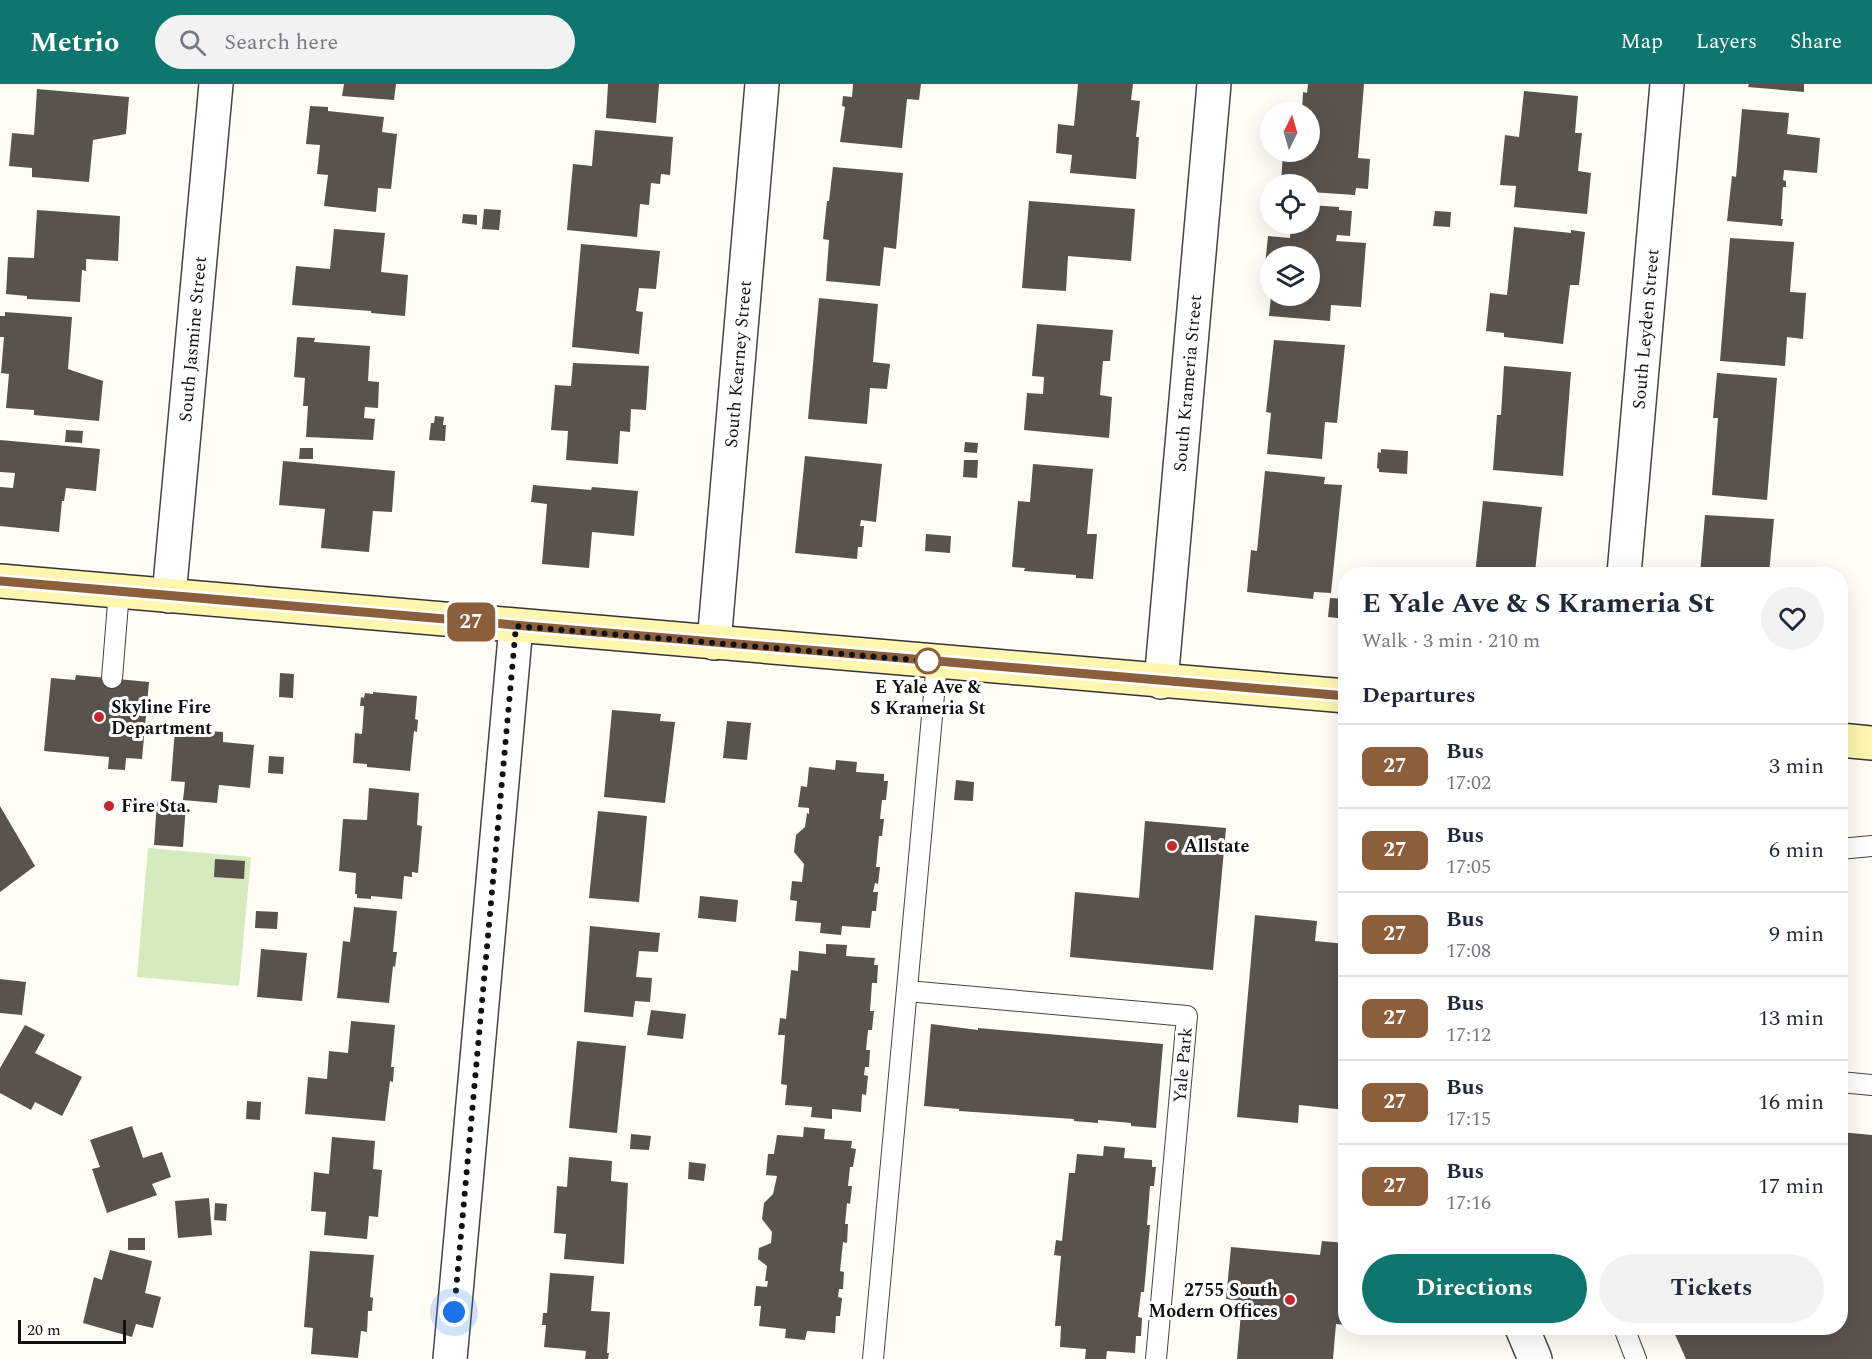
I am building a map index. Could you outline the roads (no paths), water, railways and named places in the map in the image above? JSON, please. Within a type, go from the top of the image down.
[{"type":"main road","points":[[0,581],[1338,695]]},
{"type":"main road","points":[[1848,741],[1872,743]]},
{"type":"street","name":"South Jasmine Street","points":[[169,596],[216,84]]},
{"type":"street","name":"South Kearney Street","points":[[714,643],[762,84]]},
{"type":"street","name":"South Krameria Street","points":[[1161,682],[1214,84]]},
{"type":"street","name":"South Leyden Street","points":[[1625,567],[1667,84]]},
{"type":"street","points":[[450,1359],[516,626]]},
{"type":"street","points":[[1525,1335],[1535,1359]]},
{"type":"lane","points":[[112,678],[119,591]]},
{"type":"lane","points":[[873,1359],[937,662]]},
{"type":"lane","points":[[1848,848],[1872,846]]},
{"type":"lane","name":"Yale Park","points":[[907,991],[1187,1016],[1156,1359]]},
{"type":"lane","points":[[1848,1083],[1872,1085]]},
{"type":"lane","points":[[1627,1335],[1636,1359]]},
{"type":"place","name":"E Yale Ave & S Krameria St","points":[[928,661]]},
{"type":"place","name":"Skyline Fire Department","points":[[99,717]]},
{"type":"place","name":"Fire Sta.","points":[[109,806]]},
{"type":"place","name":"Allstate","points":[[1172,846]]},
{"type":"place","name":"2755 South Modern Offices","points":[[1290,1300]]}]
